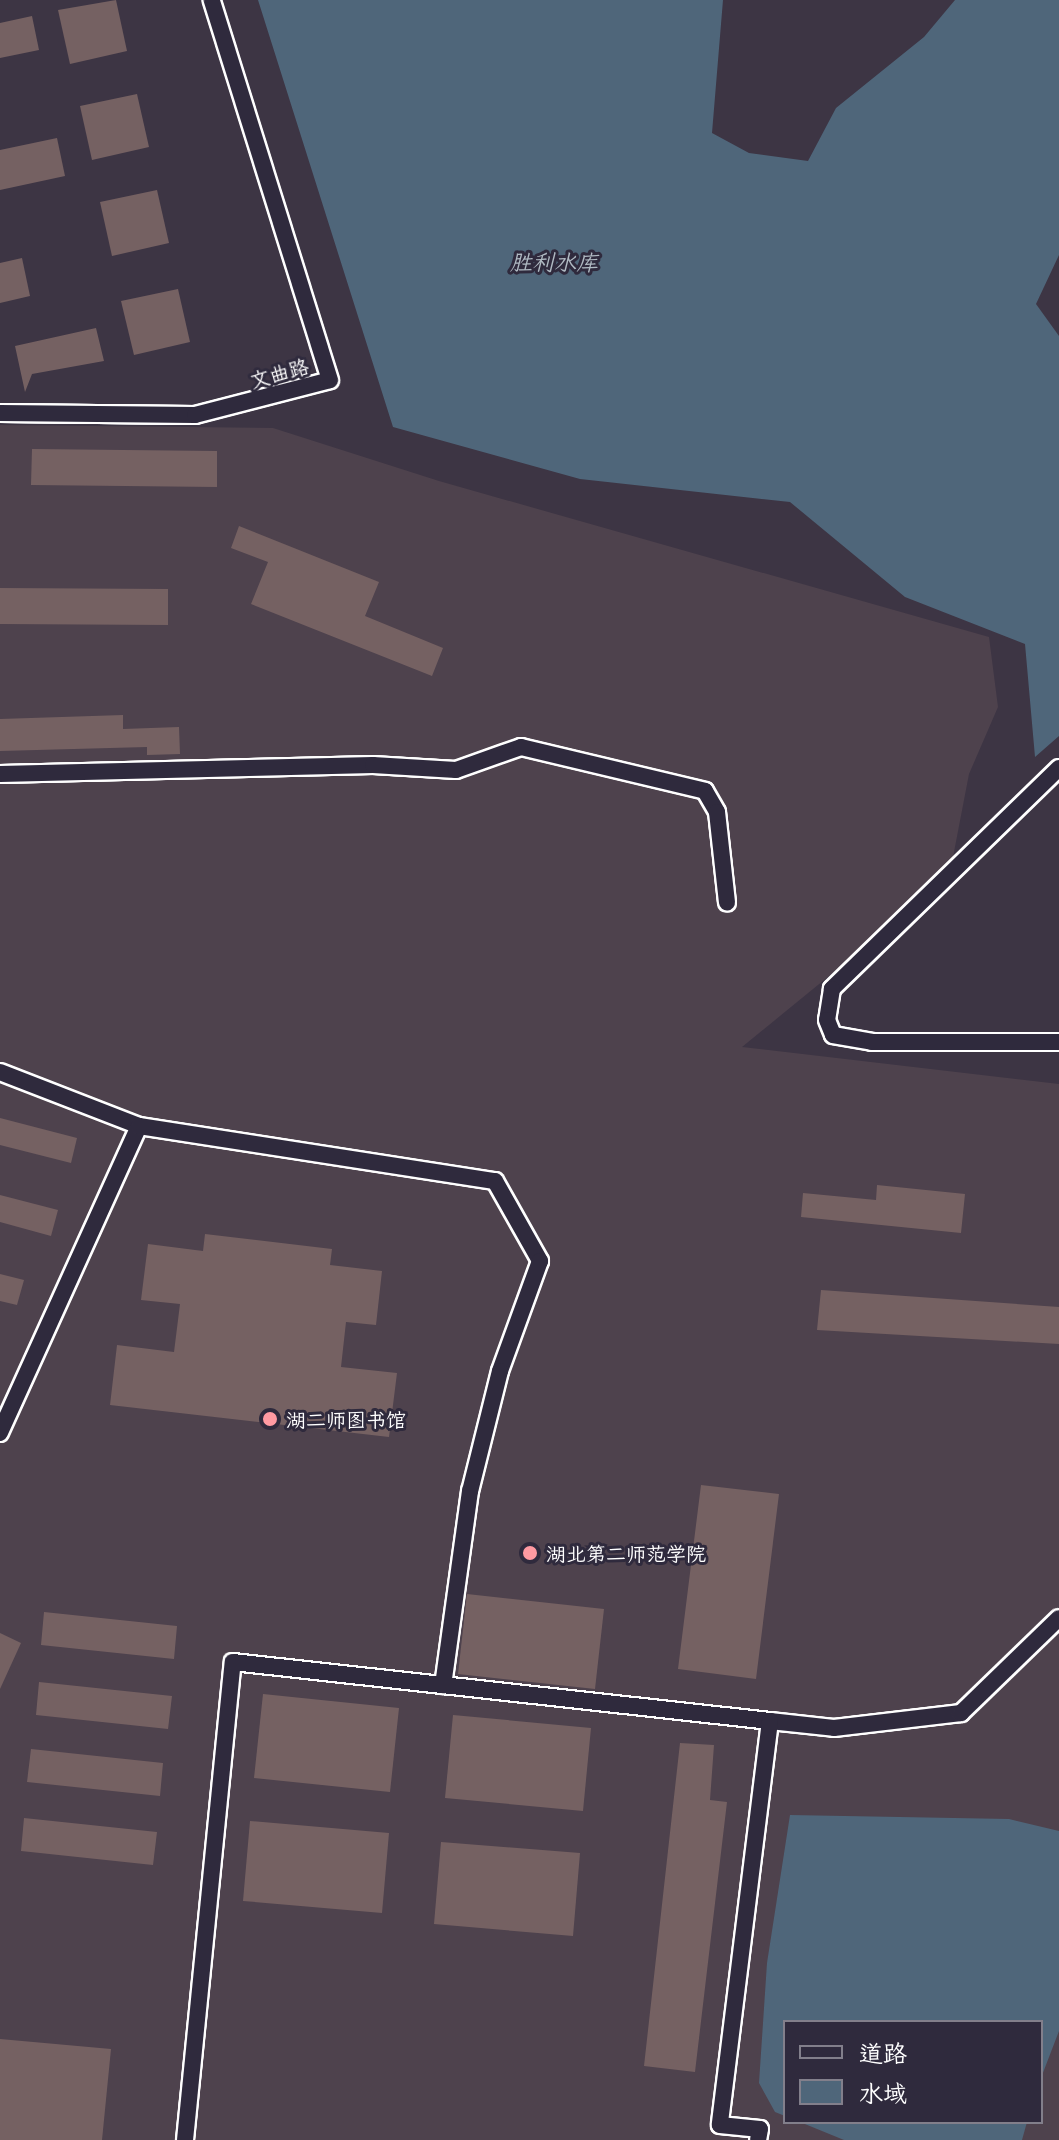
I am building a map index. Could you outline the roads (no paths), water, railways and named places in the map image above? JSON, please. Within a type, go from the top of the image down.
[{"type":"street","name":"文曲路","points":[[0,413],[195,415],[330,380],[212,0]]},
{"type":"street","points":[[0,774],[373,765],[456,770],[521,747],[705,791],[717,812],[727,902]]},
{"type":"street","points":[[1059,768],[832,989],[827,1020],[833,1035],[872,1042],[1059,1042]]},
{"type":"street","points":[[0,1072],[139,1126],[495,1181],[540,1261],[500,1371],[470,1491],[443,1685]]},
{"type":"street","points":[[0,1433],[139,1126]]},
{"type":"street","points":[[185,2140],[233,1662],[834,1728],[961,1713],[1059,1618]]},
{"type":"street","points":[[758,2140],[760,2129],[720,2125],[770,1721]]},
{"type":"water","name":"胜利水库","points":[[258,0],[723,0],[712,133],[749,153],[808,161],[836,108],[924,37],[955,0],[1059,0],[1059,255],[1036,304],[1059,336],[1059,736],[1035,757],[1025,644],[905,597],[790,502],[580,479],[393,427]]},
{"type":"water","points":[[790,1815],[1009,1819],[1059,1831],[1059,2031],[1043,2073],[1043,2020],[783,2020],[783,2115],[775,2112],[759,2083],[767,1963]]},
{"type":"water","points":[[805,2124],[1026,2124],[1022,2140],[844,2140]]},
{"type":"place","name":"湖二师图书馆","points":[[270,1419]]},
{"type":"place","name":"湖北第二师范学院","points":[[530,1553]]}]
